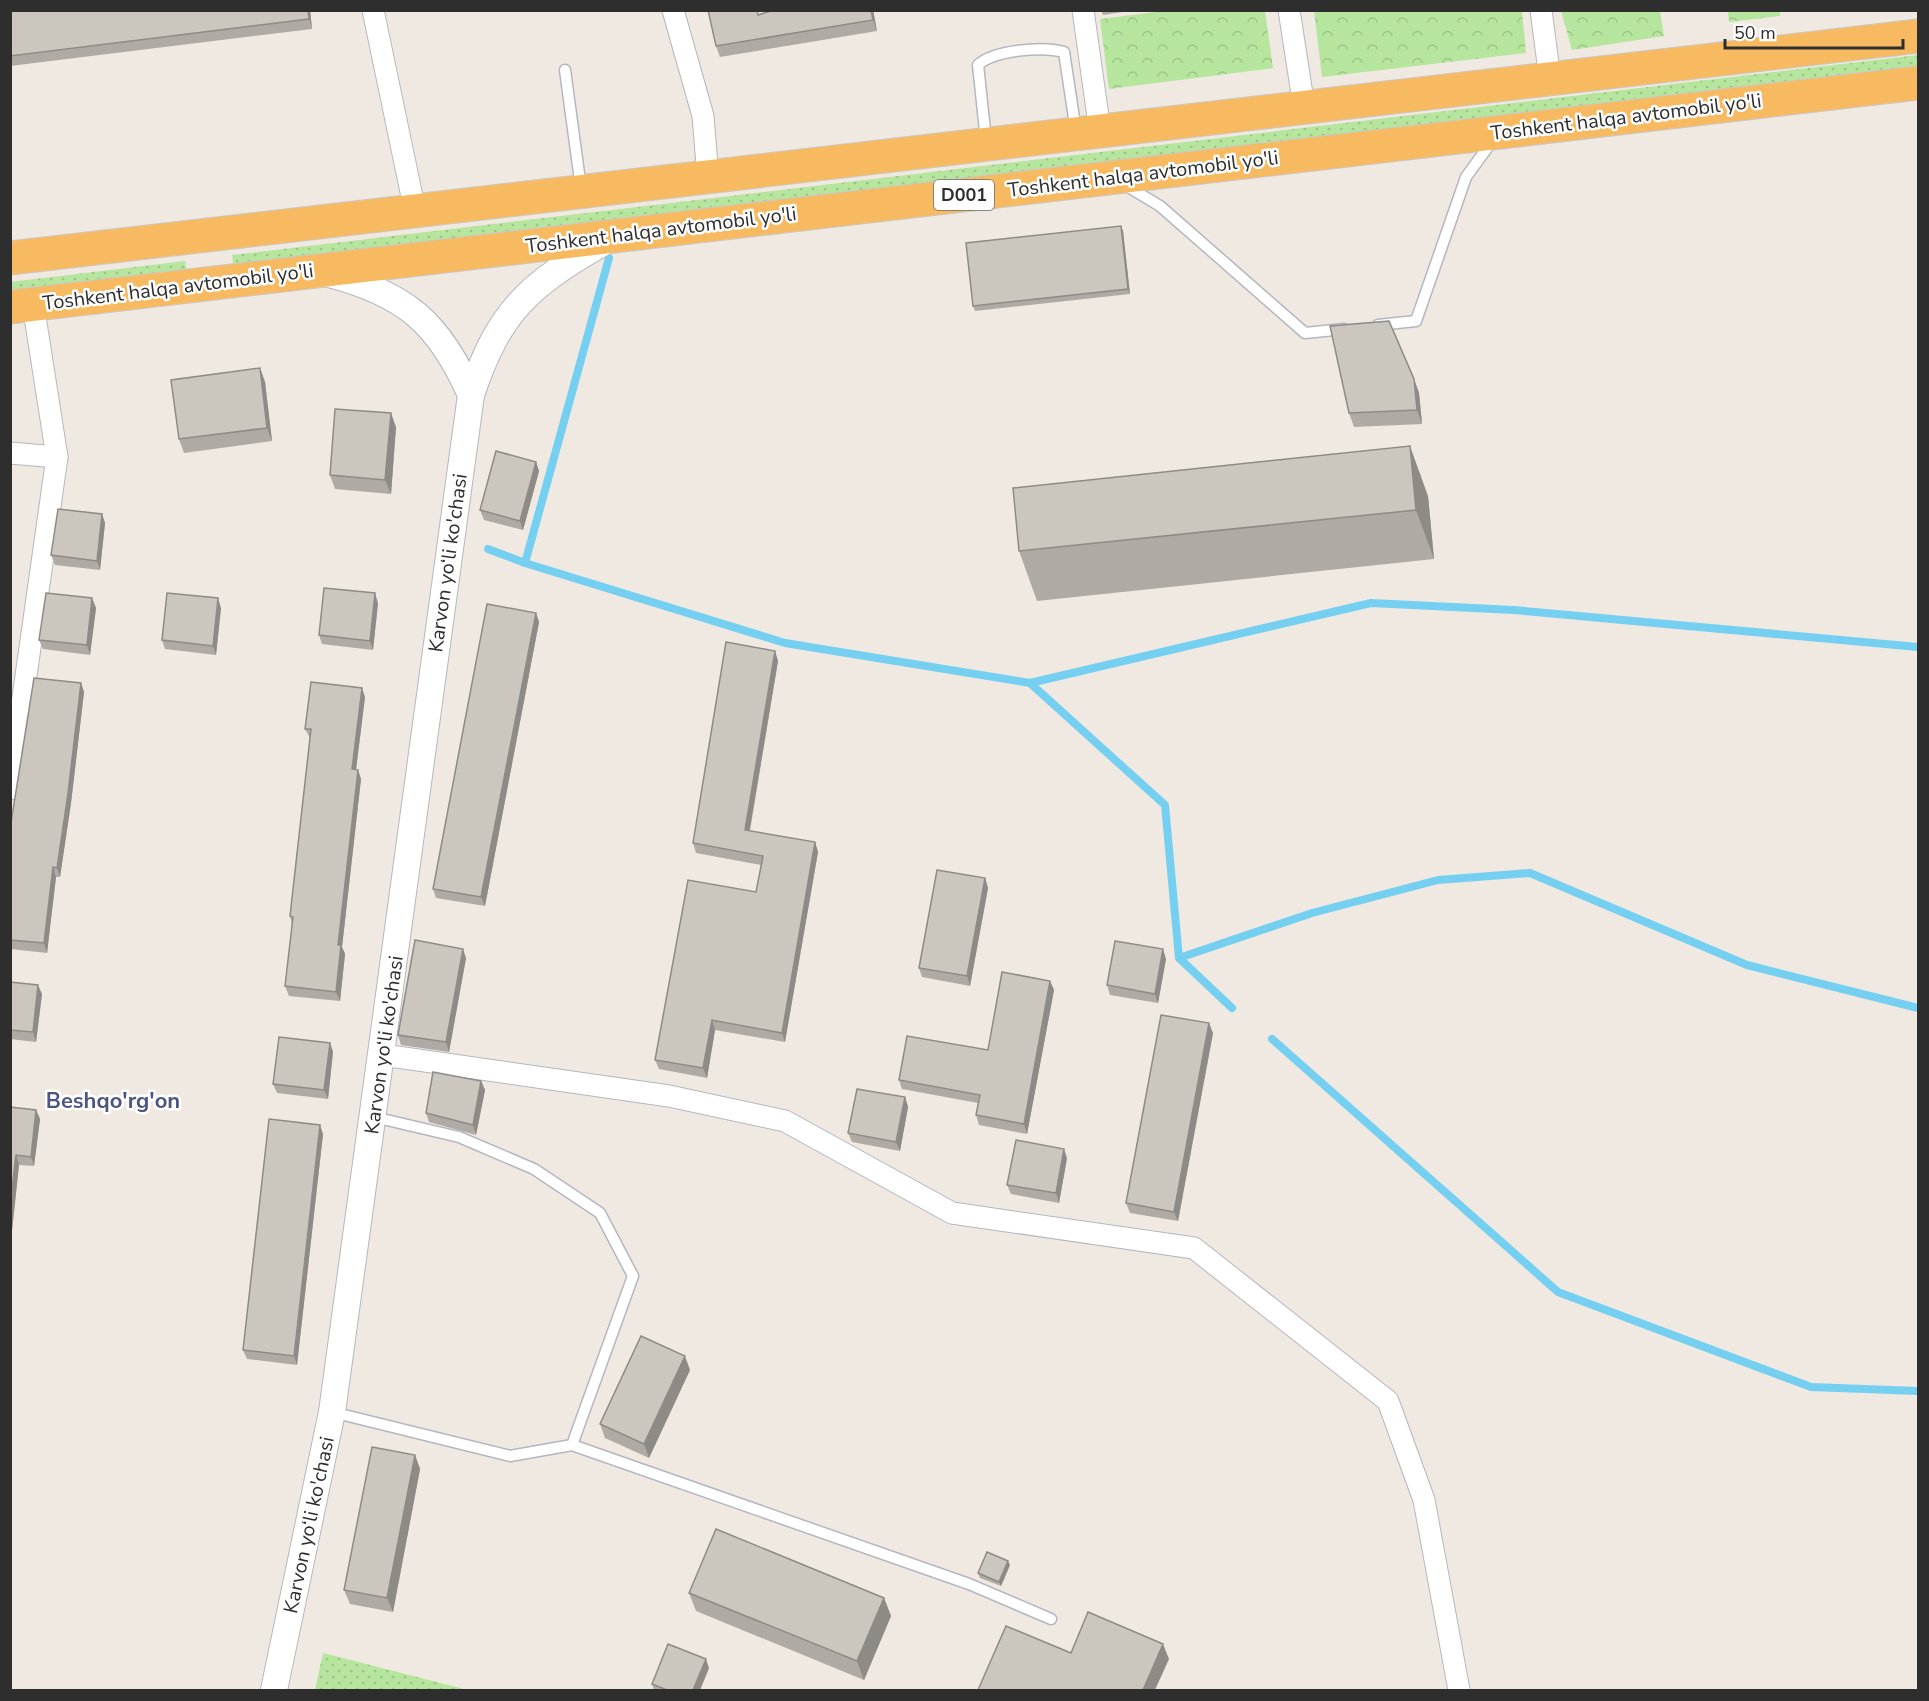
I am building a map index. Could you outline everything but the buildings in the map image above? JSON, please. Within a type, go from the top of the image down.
[{"type":"highway","name":"D001","points":[[10,258],[1918,36]]},
{"type":"highway","name":"Toshkent halqa avtomobil yo'li","points":[[22,305],[1918,83]]},
{"type":"highway","points":[[210,235],[216,283]]},
{"type":"street","points":[[373,10],[416,211]]},
{"type":"street","points":[[673,10],[703,116],[708,177]]},
{"type":"street","points":[[1083,10],[1088,133]]},
{"type":"street","points":[[1289,10],[1304,107]]},
{"type":"street","points":[[1541,10],[1550,79]]},
{"type":"street","name":"Karvon yo‘li ko'chasi","points":[[274,1690],[332,1412],[383,1055],[471,396],[492,340],[522,299],[542,280],[564,265],[615,236]]},
{"type":"street","points":[[317,271],[358,281],[400,301],[425,322],[446,346],[471,396]]},
{"type":"street","points":[[10,789],[57,457],[22,305]]},
{"type":"street","points":[[10,453],[57,457]]},
{"type":"street","points":[[383,1055],[669,1096],[785,1121],[952,1213],[1194,1248],[1388,1401],[1424,1500],[1459,1690]]},
{"type":"lane","points":[[987,144],[978,65],[985,58],[1047,48],[1064,52],[1088,133]]},
{"type":"lane","points":[[565,70],[581,192]]},
{"type":"lane","points":[[1112,177],[1160,206],[1305,333],[1416,321],[1466,177],[1499,132]]},
{"type":"lane","points":[[374,1117],[459,1137],[534,1169],[600,1213],[633,1276],[572,1445]]},
{"type":"lane","points":[[332,1412],[510,1456],[572,1445],[969,1584],[1051,1619]]},
{"type":"green space","points":[[1172,10],[1265,11],[1273,68],[1109,89],[1100,19]]},
{"type":"green space","points":[[1314,11],[1522,11],[1526,53],[1322,77]]},
{"type":"green space","points":[[1561,11],[1660,11],[1664,36],[1572,50]]},
{"type":"green space","points":[[1728,11],[1780,11],[1780,16],[1729,22]]},
{"type":"green space","points":[[1918,55],[1918,71],[234,270],[232,255]]},
{"type":"green space","points":[[185,261],[187,275],[11,296],[10,282]]},
{"type":"green space","points":[[323,1653],[468,1690],[315,1690]]},
{"type":"waterway","points":[[525,563],[609,258]]},
{"type":"waterway","points":[[488,549],[525,563],[785,643],[1030,683],[1371,603],[1514,610],[1918,647]]},
{"type":"waterway","points":[[1030,683],[1165,805],[1179,958],[1232,1008]]},
{"type":"waterway","points":[[1179,958],[1312,913],[1438,880],[1530,873],[1747,965],[1918,1008]]},
{"type":"waterway","points":[[1272,1039],[1558,1292],[1811,1387],[1918,1391]]},
{"type":"district","name":"Beshqo'rg'on","points":[[113,1101]]}]
